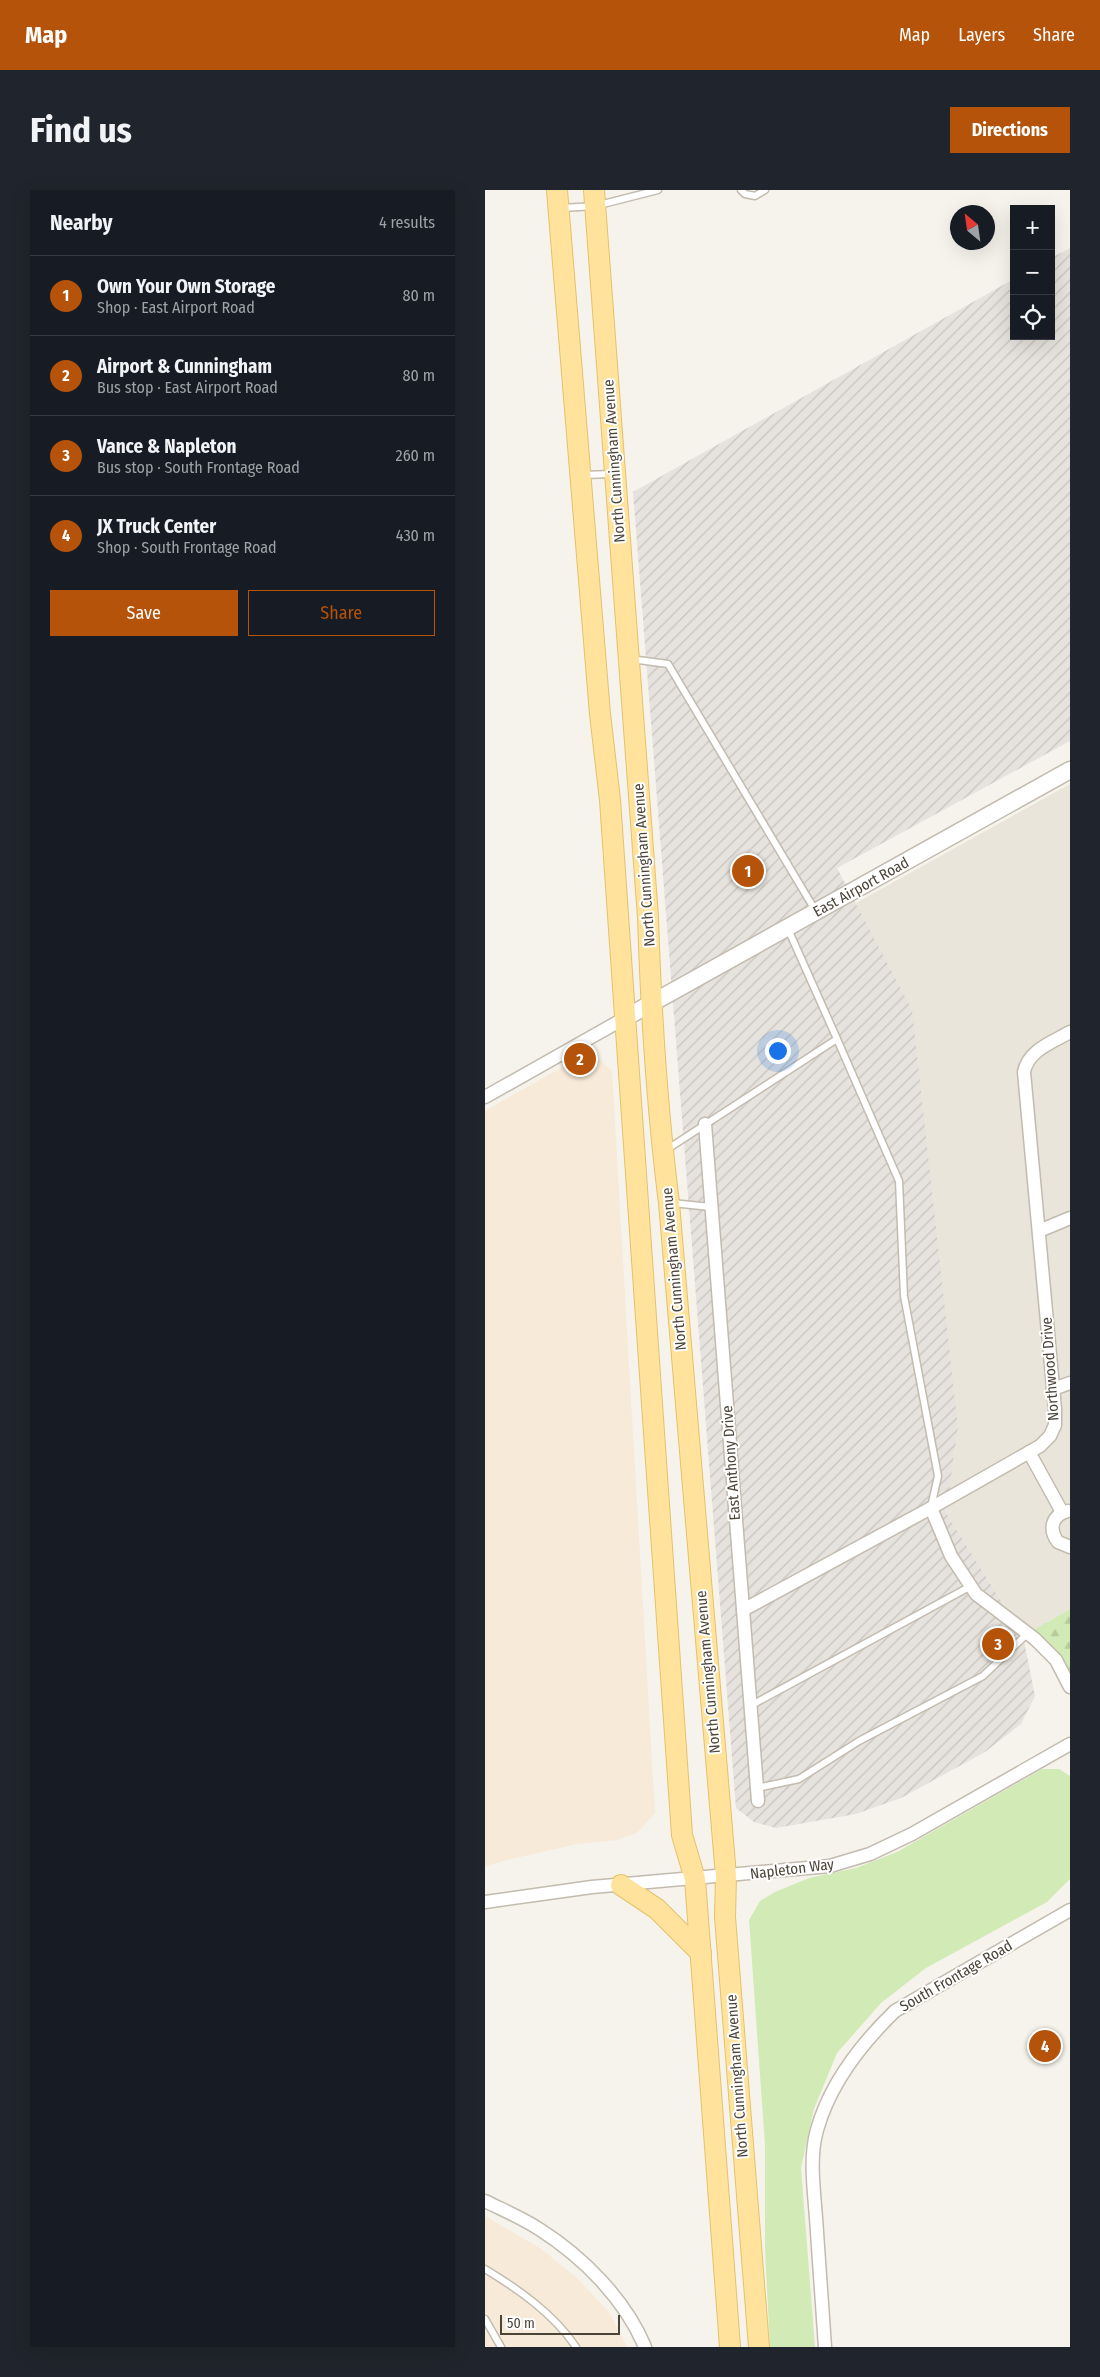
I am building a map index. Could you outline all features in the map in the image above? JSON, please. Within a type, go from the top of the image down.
[{"type":"main road","name":"North Cunningham Avenue","points":[[595,198],[649,918],[651,1003],[726,1876],[725,1917],[759,2347]]},
{"type":"main road","name":"North Cunningham Avenue","points":[[557,199],[600,714],[610,800],[682,1835],[695,1879],[730,2347]]},
{"type":"main road","points":[[621,1885],[657,1909],[701,1953]]},
{"type":"street","name":"East Airport Road","points":[[625,1018],[1070,770]]},
{"type":"street","points":[[485,1097],[625,1018]]},
{"type":"street","name":"Northwood Drive","points":[[743,1610],[931,1508],[1029,1452],[1050,1436],[1055,1425],[1053,1389],[1024,1072],[1028,1060],[1039,1049],[1070,1032]]},
{"type":"street","name":"East Anthony Drive","points":[[705,1124],[758,1801]]},
{"type":"street","points":[[1039,1231],[1070,1218]]},
{"type":"street","points":[[1053,1389],[1070,1383]]},
{"type":"street","points":[[1029,1452],[1066,1512],[1054,1520],[1052,1532],[1058,1542],[1070,1546]]},
{"type":"street","points":[[931,1508],[951,1556],[976,1594],[1027,1634],[1056,1660],[1070,1687]]},
{"type":"street","name":"Napleton Way","points":[[485,1902],[621,1885],[829,1866],[871,1854],[912,1834],[1070,1744]]},
{"type":"street","name":"South Frontage Road","points":[[825,2347],[813,2168],[816,2132],[828,2100],[847,2066],[872,2033],[895,2011],[1070,1910]]},
{"type":"street","points":[[485,2201],[539,2229],[568,2250],[620,2302],[639,2332],[645,2347]]},
{"type":"lane","points":[[557,199],[595,198],[658,190]]},
{"type":"lane","points":[[741,190],[745,194],[755,196],[765,190]]},
{"type":"lane","points":[[580,476],[615,474]]},
{"type":"lane","points":[[629,659],[668,664],[816,912]]},
{"type":"lane","points":[[788,927],[899,1181],[904,1296],[938,1476],[931,1508]]},
{"type":"lane","points":[[663,1152],[837,1039]]},
{"type":"lane","points":[[669,1203],[711,1207]]},
{"type":"lane","points":[[750,1706],[971,1586]]},
{"type":"lane","points":[[757,1788],[799,1779],[859,1741],[983,1676],[1027,1634]]},
{"type":"lane","points":[[485,2269],[514,2286],[546,2314],[574,2346]]},
{"type":"lane","points":[[485,2318],[501,2347]]},
{"type":"shaded area","points":[[1070,248],[1070,741],[837,868],[912,1010],[958,1428],[946,1513],[1023,1636],[1035,1696],[1021,1724],[985,1752],[901,1798],[856,1814],[776,1828],[754,1822],[736,1808],[633,492],[1010,281],[1010,340],[1055,340],[1055,256]]},
{"type":"shaded area","points":[[1070,784],[1070,1609],[1023,1636],[946,1513],[958,1428],[856,903]]},
{"type":"shaded area","points":[[599,1059],[612,1071],[655,1813],[637,1833],[617,1840],[577,1844],[485,1867],[485,1111],[562,1067]]},
{"type":"shaded area","points":[[485,2216],[540,2248],[576,2277],[609,2312],[627,2347],[485,2347]]},
{"type":"green space","points":[[1070,1609],[1070,1671],[1023,1636]]},
{"type":"green space","points":[[1042,1769],[1059,1769],[1070,1776],[1070,1879],[1047,1902],[926,1968],[881,2003],[837,2053],[814,2109],[801,2168],[815,2347],[770,2347],[765,2250],[765,2145],[749,1920],[760,1901],[775,1892],[809,1878],[856,1868],[897,1852]]},
{"type":"place","name":"Own Your Own Storage","points":[[748,871]]},
{"type":"place","name":"Airport & Cunningham","points":[[580,1059]]},
{"type":"place","name":"Vance & Napleton","points":[[998,1644]]},
{"type":"place","name":"JX Truck Center","points":[[1045,2046]]}]
